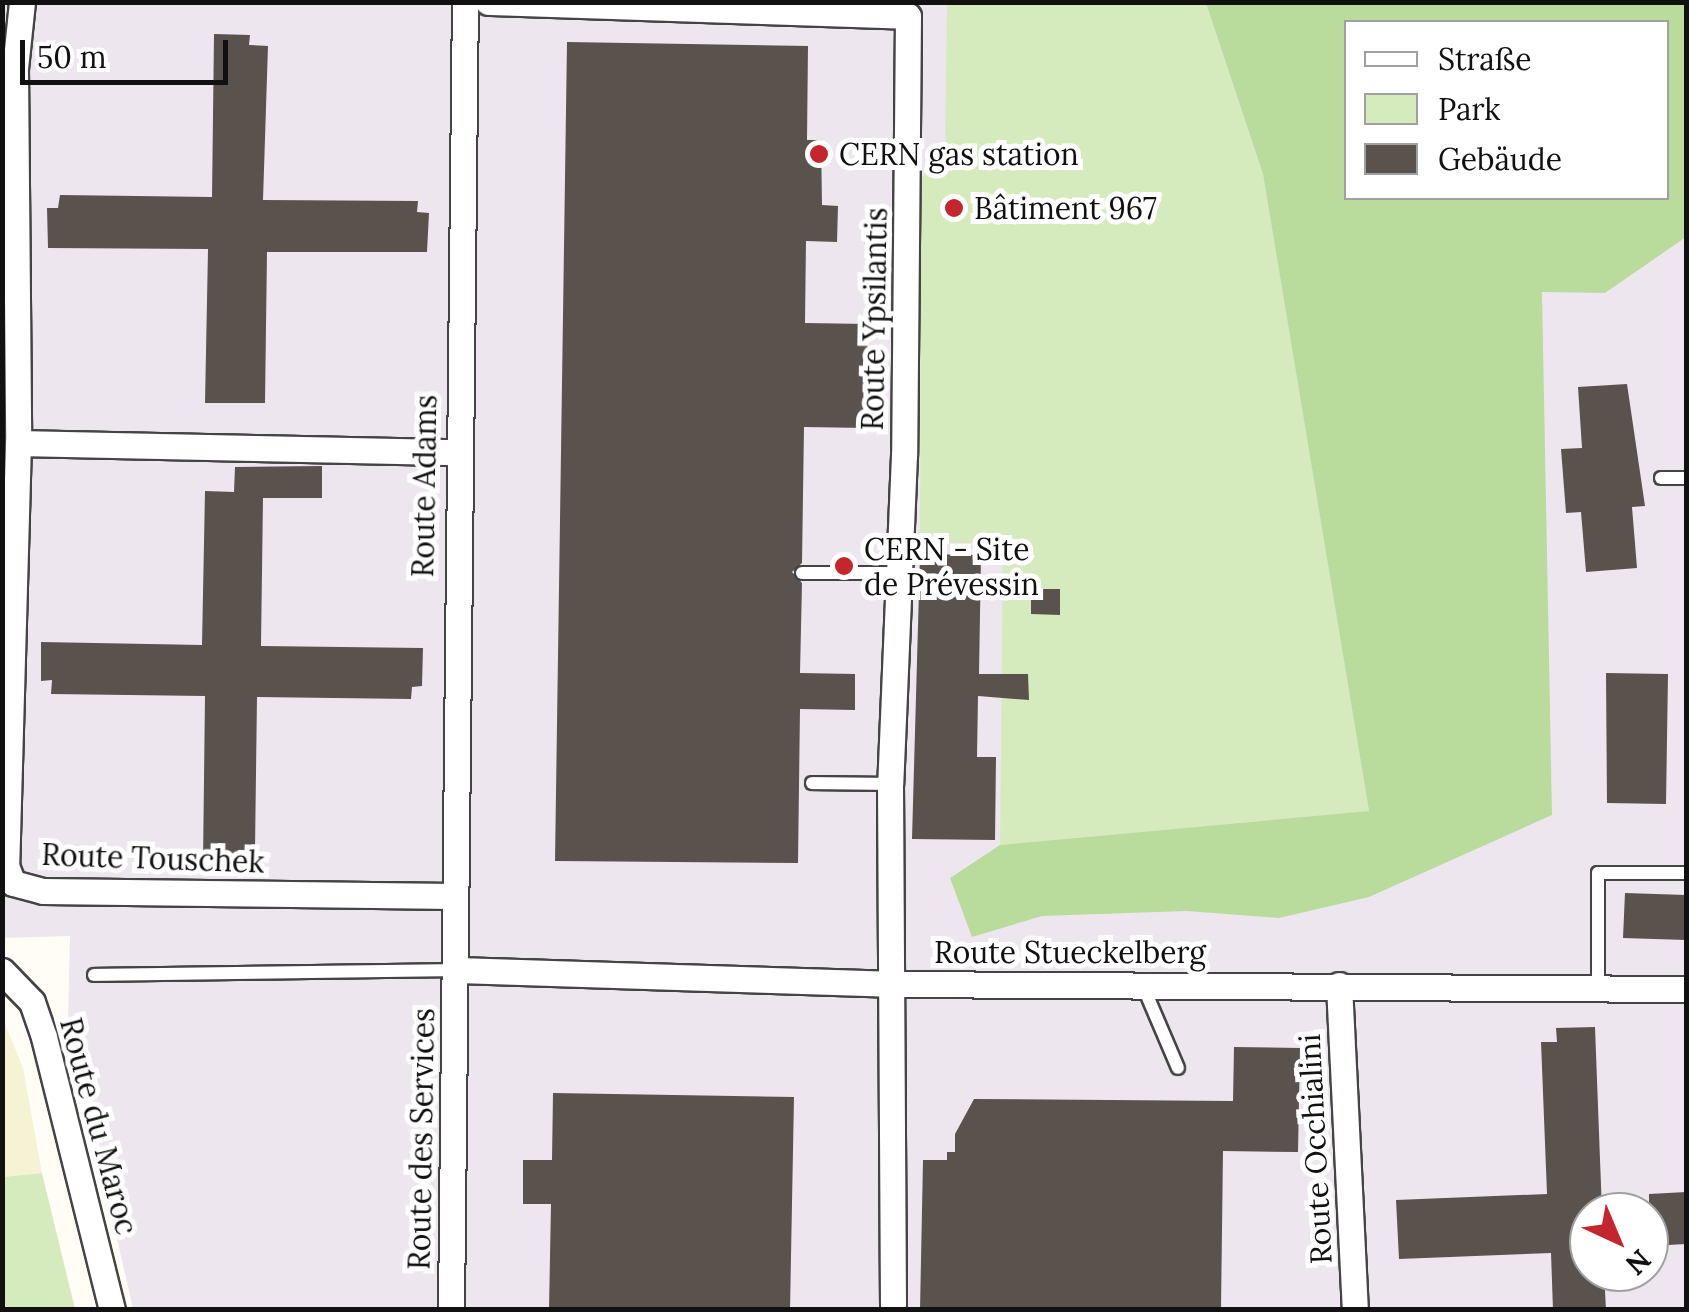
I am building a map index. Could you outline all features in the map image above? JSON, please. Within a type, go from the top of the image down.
[{"type":"street","name":"Route Touschek","points":[[22,2],[15,69],[18,443],[6,866],[13,883],[43,891],[454,896]]},
{"type":"street","name":"Route Adams","points":[[454,970],[456,452],[465,2]]},
{"type":"street","name":"Route Ypsilantis","points":[[488,2],[909,9],[899,574],[890,784],[892,984]]},
{"type":"street","points":[[18,443],[456,452]]},
{"type":"street","name":"Route Stueckelberg","points":[[454,970],[892,984],[1686,990]]},
{"type":"street","name":"Route des Services","points":[[451,1310],[454,970]]},
{"type":"street","name":"Route du Maroc","points":[[2,971],[32,1002],[44,1038],[112,1310]]},
{"type":"street","points":[[892,984],[893,1310]]},
{"type":"street","name":"Route Occhialini","points":[[1339,985],[1355,1310]]},
{"type":"lane","points":[[1661,478],[1686,478]]},
{"type":"lane","points":[[802,574],[899,574]]},
{"type":"lane","points":[[812,783],[890,784]]},
{"type":"lane","points":[[1598,990],[1598,872],[1685,873]]},
{"type":"lane","points":[[94,975],[454,970]]},
{"type":"lane","points":[[1142,984],[1178,1068]]},
{"type":"shaded area","name":"CERN - Site de Prévessin","points":[[2,3],[1686,3],[1686,1309],[133,1309],[68,1023],[70,936],[3,938]]},
{"type":"shaded area","points":[[2,1016],[23,1068],[42,1173],[3,1177]]},
{"type":"green space","points":[[947,3],[1206,3],[1263,174],[1369,811],[1000,845],[1003,544],[920,542],[921,178],[945,155]]},
{"type":"green space","points":[[1206,3],[1686,3],[1686,237],[1605,293],[1542,292],[1552,815],[1369,897],[1279,918],[1187,911],[1042,916],[972,937],[950,878],[1000,845],[1369,811],[1263,174]]},
{"type":"green space","points":[[42,1173],[75,1309],[3,1309],[3,1177]]},
{"type":"building","points":[[214,34],[250,35],[249,45],[268,46],[263,200],[418,201],[417,212],[429,213],[427,252],[267,252],[265,403],[205,403],[208,249],[48,248],[47,208],[58,208],[60,195],[212,197]]},
{"type":"building","points":[[567,42],[808,46],[807,140],[821,140],[822,205],[838,206],[837,242],[806,241],[805,323],[868,324],[867,428],[804,427],[802,563],[792,572],[802,583],[800,673],[855,674],[855,710],[800,709],[798,863],[555,861]]},
{"type":"building","points":[[1627,384],[1645,506],[1632,507],[1637,568],[1586,572],[1581,512],[1566,513],[1561,449],[1582,448],[1578,387]]},
{"type":"building","points":[[322,466],[322,498],[263,498],[261,646],[423,648],[422,686],[412,687],[411,699],[257,697],[255,850],[238,850],[239,862],[203,862],[205,696],[51,694],[52,680],[41,681],[41,642],[202,645],[205,491],[234,492],[235,467]]},
{"type":"building","points":[[920,554],[981,555],[979,674],[1028,674],[1029,700],[978,696],[977,757],[996,757],[995,840],[912,839]]},
{"type":"building","points":[[1031,589],[1060,589],[1060,615],[1031,614]]},
{"type":"building","points":[[1606,673],[1668,674],[1666,804],[1607,803]]},
{"type":"building","points":[[1625,893],[1686,895],[1686,940],[1623,938]]},
{"type":"building","points":[[1595,1027],[1601,1192],[1569,1192],[1569,1292],[1605,1292],[1606,1310],[1553,1310],[1551,1253],[1399,1259],[1396,1200],[1547,1194],[1541,1042],[1557,1042],[1556,1028]]},
{"type":"building","points":[[1234,1047],[1300,1048],[1298,1152],[1223,1151],[1221,1310],[920,1310],[923,1160],[947,1160],[947,1152],[955,1152],[955,1134],[974,1099],[1233,1101]]},
{"type":"building","points":[[553,1093],[794,1097],[790,1310],[549,1310],[551,1204],[523,1204],[523,1160],[552,1160]]},
{"type":"building","points":[[1686,1192],[1686,1244],[1669,1245],[1669,1193]]},
{"type":"place","name":"CERN gas station","points":[[819,154]]},
{"type":"place","name":"Bâtiment 967","points":[[954,208]]},
{"type":"place","name":"CERN - Site de Prévessin","points":[[844,566]]}]
